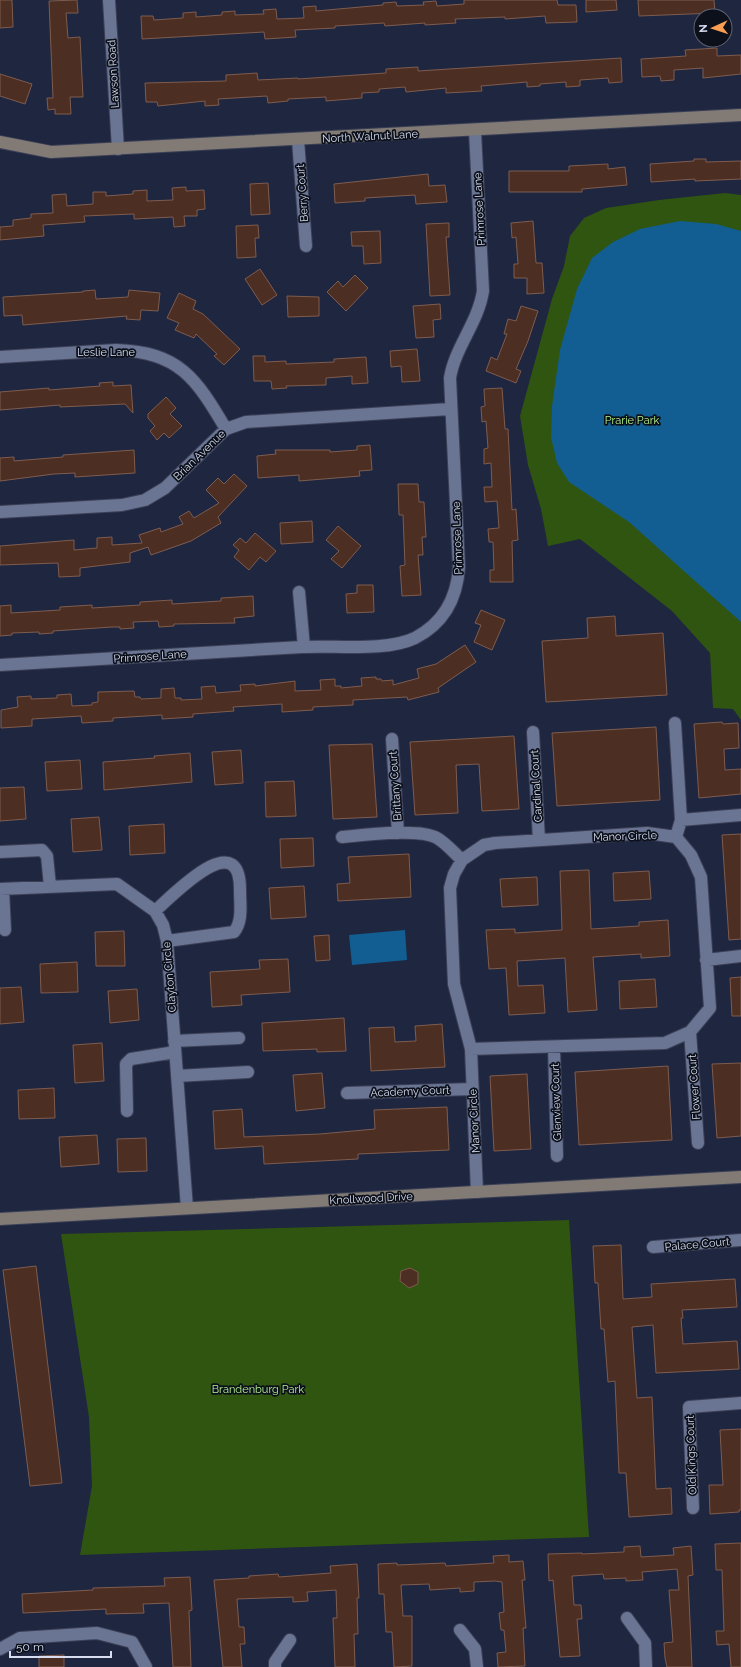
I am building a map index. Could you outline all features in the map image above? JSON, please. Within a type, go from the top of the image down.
[{"type":"street","name":"Lawson Road","points":[[109,0],[118,148]]},
{"type":"street","name":"North Walnut Lane","points":[[0,142],[51,152],[741,116]]},
{"type":"street","name":"Primrose Lane","points":[[0,666],[304,647],[395,644],[415,638],[435,624],[444,615],[456,590],[459,567],[450,409],[451,372],[458,352],[476,317],[482,291],[475,131]]},
{"type":"street","name":"Berry Court","points":[[298,140],[306,246]]},
{"type":"street","name":"Leslie Lane","points":[[0,357],[116,350],[131,351],[159,357],[176,365],[199,385],[226,429]]},
{"type":"street","name":"Brian Avenue","points":[[0,512],[122,506],[145,500],[165,488],[226,429],[246,422],[450,409]]},
{"type":"street","points":[[299,592],[304,647]]},
{"type":"street","points":[[471,1049],[666,1043],[690,1032],[710,1008],[701,877],[691,855],[676,837],[681,820],[675,723]]},
{"type":"street","name":"Cardinal Court","points":[[533,732],[539,840]]},
{"type":"street","name":"Brittany Court","points":[[392,739],[398,833]]},
{"type":"street","points":[[681,820],[741,816]]},
{"type":"street","points":[[342,837],[398,833],[428,834],[437,838],[462,860]]},
{"type":"street","name":"Manor Circle","points":[[477,1192],[471,1049],[454,984],[450,888],[454,874],[462,860],[484,845],[647,833],[676,837]]},
{"type":"street","points":[[0,852],[42,850],[47,856],[50,886]]},
{"type":"street","points":[[155,911],[202,869],[218,863],[232,864],[237,869],[240,882],[240,925],[234,932],[167,941]]},
{"type":"street","name":"Clayton Circle","points":[[1,889],[118,884],[155,911],[163,925],[167,941],[187,1208]]},
{"type":"street","points":[[1,889],[6,930]]},
{"type":"street","points":[[706,960],[741,956]]},
{"type":"street","name":"Flower Court","points":[[690,1032],[698,1143]]},
{"type":"street","points":[[127,1111],[126,1064],[131,1059],[174,1047],[239,1038]]},
{"type":"street","name":"Glenview Court","points":[[554,1047],[557,1156]]},
{"type":"street","points":[[177,1076],[248,1072]]},
{"type":"street","name":"Academy Court","points":[[347,1093],[472,1089]]},
{"type":"street","name":"Knollwood Drive","points":[[0,1219],[741,1177]]},
{"type":"street","name":"Palace Court","points":[[653,1247],[741,1240]]},
{"type":"street","name":"Old Kings Court","points":[[693,1508],[689,1407],[741,1403]]},
{"type":"street","points":[[627,1618],[645,1643],[646,1667]]},
{"type":"street","points":[[460,1630],[475,1649],[477,1667]]},
{"type":"street","points":[[0,1649],[20,1638],[96,1634],[132,1642],[146,1667]]},
{"type":"street","points":[[275,1667],[275,1662],[290,1640]]},
{"type":"green space","name":"Prarie Park","points":[[725,193],[741,195],[741,720],[733,709],[713,708],[710,653],[672,611],[580,539],[548,546],[541,509],[528,465],[520,416],[552,299],[564,266],[570,236],[584,218],[606,208],[659,200]]},
{"type":"green space","name":"Brandenburg Park","points":[[569,1220],[589,1537],[80,1555],[92,1486],[89,1417],[61,1234]]},
{"type":"water","name":"Prarie Park","points":[[680,221],[716,224],[741,231],[741,622],[629,522],[569,482],[557,463],[551,437],[552,406],[560,350],[577,289],[592,258],[613,242],[640,229]]},
{"type":"water","points":[[405,930],[407,960],[352,965],[349,935]]},
{"type":"building","points":[[0,0],[12,0],[13,27],[0,28]]},
{"type":"building","points":[[77,0],[78,13],[66,13],[68,38],[80,37],[83,97],[70,97],[71,114],[55,114],[55,109],[48,110],[47,98],[53,98],[49,1]]},
{"type":"building","points":[[464,0],[557,0],[558,5],[576,5],[577,22],[546,23],[545,16],[505,19],[505,17],[455,19],[456,23],[425,25],[425,23],[385,26],[384,23],[335,26],[335,28],[295,30],[296,37],[265,39],[264,32],[142,39],[141,16],[153,16],[154,20],[183,18],[183,13],[196,12],[196,17],[222,15],[222,12],[235,11],[235,15],[264,14],[263,10],[276,9],[277,19],[304,18],[303,7],[316,6],[316,11],[383,5],[383,3],[396,2],[397,6],[424,5],[423,2],[436,1],[437,6],[464,4]]},
{"type":"building","points":[[586,0],[616,0],[617,10],[586,12]]},
{"type":"building","points":[[638,0],[714,0],[715,8],[693,8],[693,14],[639,16]]},
{"type":"building","points":[[717,48],[717,56],[741,55],[741,74],[703,78],[703,68],[674,70],[674,80],[661,81],[660,76],[642,77],[641,59],[686,56],[685,50]]},
{"type":"building","points":[[621,58],[622,82],[609,83],[608,78],[580,80],[580,86],[566,87],[566,82],[540,84],[540,86],[527,87],[527,82],[481,86],[482,91],[446,93],[446,88],[406,92],[405,87],[379,89],[379,92],[362,93],[362,98],[326,101],[326,97],[288,99],[288,101],[268,103],[267,96],[218,99],[219,105],[205,106],[205,101],[158,106],[157,102],[146,102],[145,83],[226,81],[226,75],[257,73],[258,80],[298,79],[386,73],[386,69],[418,67],[418,71]]},
{"type":"building","points":[[0,74],[32,84],[25,104],[0,96]]},
{"type":"building","points":[[694,159],[706,159],[706,162],[741,161],[741,179],[695,181],[695,179],[651,182],[650,164],[694,161]]},
{"type":"building","points":[[608,164],[608,169],[625,167],[627,185],[582,189],[582,192],[509,192],[509,171],[569,171],[569,166]]},
{"type":"building","points":[[428,174],[429,186],[445,185],[447,202],[416,204],[415,195],[365,198],[365,201],[335,203],[334,184]]},
{"type":"building","points":[[268,183],[270,214],[251,215],[250,184]]},
{"type":"building","points":[[186,187],[186,191],[204,190],[205,209],[197,210],[197,216],[184,216],[185,226],[174,227],[173,217],[134,219],[134,214],[84,216],[85,222],[43,225],[44,236],[0,240],[0,227],[13,226],[13,220],[31,218],[31,214],[53,213],[52,195],[66,194],[67,206],[93,204],[93,192],[106,192],[106,196],[133,194],[133,191],[147,190],[147,201],[173,200],[172,188]]},
{"type":"building","points":[[533,221],[536,263],[542,263],[544,293],[527,294],[527,278],[514,278],[514,264],[518,264],[516,237],[512,238],[511,223]]},
{"type":"building","points":[[449,223],[449,237],[446,237],[450,295],[430,296],[426,224]]},
{"type":"building","points":[[258,225],[259,238],[255,238],[256,257],[237,258],[236,226]]},
{"type":"building","points":[[380,231],[381,263],[364,264],[363,246],[352,246],[351,232]]},
{"type":"building","points":[[260,269],[277,295],[262,305],[245,279]]},
{"type":"building","points":[[355,275],[368,288],[346,311],[327,292],[338,281],[343,287]]},
{"type":"building","points":[[95,290],[96,299],[128,297],[129,290],[160,293],[158,311],[141,310],[140,320],[126,319],[127,316],[23,325],[22,315],[4,316],[3,297]]},
{"type":"building","points":[[179,293],[196,301],[193,309],[203,314],[240,349],[224,365],[214,356],[217,354],[196,334],[194,338],[175,330],[179,323],[167,318]]},
{"type":"building","points":[[287,296],[319,297],[319,316],[288,317]]},
{"type":"building","points":[[440,304],[441,319],[433,320],[434,337],[416,338],[413,306]]},
{"type":"building","points":[[521,306],[538,311],[528,341],[516,369],[521,371],[516,383],[486,371],[491,357],[497,360],[507,334],[504,334],[508,319],[516,321]]},
{"type":"building","points":[[417,349],[420,381],[402,382],[401,366],[391,367],[390,351]]},
{"type":"building","points":[[253,356],[265,356],[265,362],[286,361],[286,364],[334,362],[334,359],[366,357],[368,383],[352,384],[352,376],[326,378],[326,385],[286,386],[287,388],[272,389],[271,381],[254,381]]},
{"type":"building","points":[[113,382],[113,386],[131,385],[133,413],[125,404],[60,407],[60,405],[0,410],[0,392],[100,386],[99,383]]},
{"type":"building","points":[[502,388],[505,429],[508,429],[512,510],[516,509],[518,540],[512,541],[513,582],[490,582],[490,570],[494,570],[493,542],[489,542],[488,529],[499,528],[497,501],[485,502],[484,487],[492,487],[491,463],[484,464],[484,449],[488,448],[486,421],[482,422],[481,407],[485,406],[484,389]]},
{"type":"building","points":[[166,397],[176,408],[170,414],[182,426],[169,438],[164,433],[157,440],[150,431],[155,426],[148,418],[148,414]]},
{"type":"building","points":[[370,445],[372,470],[359,471],[360,476],[299,481],[299,475],[258,478],[257,456],[276,454],[275,450],[330,450],[330,452],[357,450],[357,446]]},
{"type":"building","points":[[134,450],[135,473],[75,477],[75,473],[54,474],[0,481],[0,458],[14,457],[14,461],[63,457],[63,455]]},
{"type":"building","points":[[234,474],[247,486],[218,517],[221,523],[191,541],[151,555],[148,547],[130,553],[130,562],[80,568],[80,576],[59,577],[58,563],[0,565],[0,546],[74,540],[74,550],[97,548],[97,538],[112,537],[112,545],[142,543],[139,535],[160,528],[161,532],[183,524],[179,517],[189,511],[194,518],[219,503],[206,490],[218,478],[224,484]]},
{"type":"building","points":[[398,484],[418,484],[419,502],[424,502],[426,537],[422,537],[423,555],[418,555],[421,595],[402,596],[400,566],[405,565],[403,515],[399,515]]},
{"type":"building","points":[[312,521],[313,542],[281,544],[280,523]]},
{"type":"building","points":[[338,526],[361,546],[342,568],[331,559],[339,551],[326,540]]},
{"type":"building","points":[[255,533],[276,551],[266,562],[260,557],[249,570],[234,557],[239,550],[233,545],[240,538],[246,543]]},
{"type":"building","points":[[357,585],[373,585],[374,612],[347,613],[346,594],[357,593]]},
{"type":"building","points":[[253,596],[254,616],[234,618],[235,623],[174,624],[174,626],[159,627],[158,621],[133,622],[134,628],[120,629],[120,627],[112,627],[53,631],[53,633],[39,634],[39,632],[12,633],[12,635],[0,636],[0,606],[11,605],[11,613],[60,610],[60,607],[92,605],[92,608],[140,605],[140,602],[172,600],[172,604],[221,601],[221,598]]},
{"type":"building","points":[[481,610],[505,620],[492,650],[474,642],[481,625],[475,623]]},
{"type":"building","points":[[615,616],[616,636],[663,633],[667,695],[546,702],[542,641],[588,638],[587,618]]},
{"type":"building","points":[[465,645],[476,662],[438,688],[439,692],[408,700],[407,697],[353,700],[353,705],[313,707],[313,710],[282,712],[282,704],[233,707],[234,711],[193,714],[193,717],[162,719],[162,715],[113,718],[113,721],[82,723],[81,716],[32,719],[32,726],[1,728],[1,710],[18,707],[17,697],[31,696],[31,699],[57,698],[57,695],[71,694],[72,706],[92,705],[92,703],[98,702],[98,692],[134,691],[135,697],[140,697],[141,699],[161,698],[161,689],[174,688],[175,698],[181,698],[181,700],[202,699],[201,687],[215,686],[216,693],[241,691],[240,685],[255,684],[255,686],[295,681],[295,691],[321,690],[320,680],[335,679],[335,686],[341,686],[341,688],[362,686],[361,678],[376,677],[376,679],[381,679],[382,681],[393,680],[393,685],[419,678],[417,669],[436,664]]},
{"type":"building","points":[[722,722],[723,724],[738,723],[739,748],[724,749],[725,770],[741,769],[741,794],[699,798],[694,724]]},
{"type":"building","points":[[656,727],[660,800],[557,806],[552,733]]},
{"type":"building","points":[[514,736],[519,809],[482,811],[479,764],[456,765],[458,813],[415,815],[410,742]]},
{"type":"building","points":[[372,744],[377,817],[333,819],[329,745]]},
{"type":"building","points":[[241,750],[243,783],[215,785],[212,752]]},
{"type":"building","points":[[190,753],[192,782],[104,790],[103,762],[155,758],[154,756]]},
{"type":"building","points":[[80,760],[82,789],[47,791],[45,762]]},
{"type":"building","points":[[294,781],[296,816],[266,817],[265,782]]},
{"type":"building","points":[[24,787],[26,819],[0,821],[0,788]]},
{"type":"building","points":[[99,817],[102,850],[73,852],[71,819]]},
{"type":"building","points":[[164,824],[165,853],[130,855],[129,826]]},
{"type":"building","points":[[741,834],[741,939],[729,940],[722,835]]},
{"type":"building","points":[[313,838],[314,866],[281,868],[280,839]]},
{"type":"building","points":[[409,854],[411,897],[338,901],[337,884],[350,883],[348,857]]},
{"type":"building","points":[[589,870],[591,929],[639,926],[639,922],[668,920],[670,956],[641,958],[641,954],[593,957],[597,1010],[568,1012],[565,958],[517,961],[518,986],[543,985],[545,1013],[509,1015],[506,968],[489,969],[486,930],[515,929],[515,933],[562,930],[560,871]]},
{"type":"building","points":[[649,871],[651,899],[614,901],[613,873]]},
{"type":"building","points":[[537,877],[538,905],[502,907],[500,879]]},
{"type":"building","points":[[304,886],[306,917],[271,919],[269,888]]},
{"type":"building","points":[[124,931],[125,966],[96,966],[95,932]]},
{"type":"building","points":[[329,935],[330,960],[316,961],[314,936]]},
{"type":"building","points":[[288,959],[290,992],[241,995],[242,1005],[212,1007],[210,972],[260,969],[259,960]]},
{"type":"building","points":[[77,962],[78,992],[41,993],[40,964]]},
{"type":"building","points":[[741,977],[741,1016],[732,1016],[730,978]]},
{"type":"building","points":[[655,979],[657,1007],[620,1009],[619,981]]},
{"type":"building","points":[[21,987],[24,1022],[0,1024],[0,988]]},
{"type":"building","points":[[137,989],[139,1020],[110,1023],[108,991]]},
{"type":"building","points":[[344,1018],[346,1051],[317,1052],[317,1049],[263,1051],[262,1023]]},
{"type":"building","points":[[442,1024],[445,1067],[371,1071],[369,1028],[394,1027],[395,1042],[416,1041],[415,1026]]},
{"type":"building","points":[[102,1043],[104,1081],[75,1083],[73,1045]]},
{"type":"building","points":[[741,1063],[741,1136],[717,1138],[712,1064]]},
{"type":"building","points":[[668,1066],[672,1140],[579,1145],[575,1072]]},
{"type":"building","points":[[322,1073],[325,1108],[296,1111],[293,1075]]},
{"type":"building","points":[[527,1074],[531,1149],[494,1151],[490,1076]]},
{"type":"building","points":[[54,1088],[55,1118],[19,1119],[18,1090]]},
{"type":"building","points":[[447,1107],[449,1150],[358,1154],[358,1159],[264,1164],[263,1146],[215,1149],[213,1111],[242,1109],[244,1137],[320,1134],[375,1129],[374,1110]]},
{"type":"building","points":[[97,1135],[99,1164],[61,1167],[59,1137]]},
{"type":"building","points":[[146,1138],[147,1171],[118,1172],[117,1139]]},
{"type":"building","points":[[621,1245],[623,1299],[652,1297],[651,1284],[735,1279],[737,1307],[682,1310],[683,1318],[681,1318],[683,1344],[737,1341],[739,1369],[656,1373],[653,1325],[632,1327],[637,1398],[652,1397],[656,1489],[671,1488],[672,1514],[629,1517],[626,1473],[619,1473],[615,1381],[608,1382],[604,1329],[601,1329],[598,1283],[595,1283],[593,1246]]},
{"type":"building","points":[[36,1266],[62,1483],[30,1486],[3,1270]]},
{"type":"building","points":[[410,1268],[418,1272],[418,1284],[409,1288],[400,1281],[401,1271]]},
{"type":"building","points":[[741,1429],[741,1510],[739,1510],[739,1512],[710,1514],[709,1485],[723,1485],[720,1430]]},
{"type":"building","points":[[741,1543],[741,1667],[731,1667],[729,1644],[717,1645],[716,1631],[724,1631],[722,1570],[716,1570],[715,1544]]},
{"type":"building","points":[[640,1546],[641,1557],[674,1555],[673,1548],[691,1546],[693,1575],[688,1576],[692,1667],[667,1667],[665,1658],[664,1643],[673,1642],[669,1590],[679,1590],[677,1569],[642,1572],[643,1580],[626,1581],[626,1578],[604,1579],[603,1574],[572,1576],[574,1605],[581,1605],[582,1619],[577,1619],[580,1656],[560,1657],[553,1580],[549,1581],[548,1554],[624,1552],[624,1547]]},
{"type":"building","points":[[509,1555],[509,1562],[523,1561],[525,1580],[522,1580],[526,1628],[523,1628],[525,1666],[498,1667],[497,1653],[506,1652],[504,1630],[501,1630],[499,1613],[504,1612],[502,1582],[495,1581],[474,1582],[474,1591],[460,1592],[460,1588],[430,1590],[429,1584],[401,1585],[403,1616],[412,1616],[412,1666],[394,1667],[392,1632],[386,1632],[384,1594],[379,1594],[378,1564],[397,1563],[397,1565],[445,1563],[446,1566],[494,1563],[493,1556]]},
{"type":"building","points":[[357,1564],[359,1598],[357,1598],[358,1634],[354,1634],[355,1667],[335,1667],[333,1618],[337,1618],[336,1590],[307,1592],[308,1601],[293,1602],[293,1597],[237,1599],[239,1627],[244,1627],[245,1644],[240,1644],[242,1667],[223,1667],[214,1580],[249,1578],[249,1576],[278,1574],[279,1577],[331,1573],[330,1566]]},
{"type":"building","points":[[190,1577],[192,1610],[189,1611],[191,1667],[173,1667],[169,1603],[143,1604],[144,1613],[106,1614],[106,1609],[23,1613],[22,1594],[93,1590],[93,1588],[165,1586],[164,1578]]},
{"type":"building","points":[[64,1655],[64,1667],[39,1667],[39,1656]]}]
